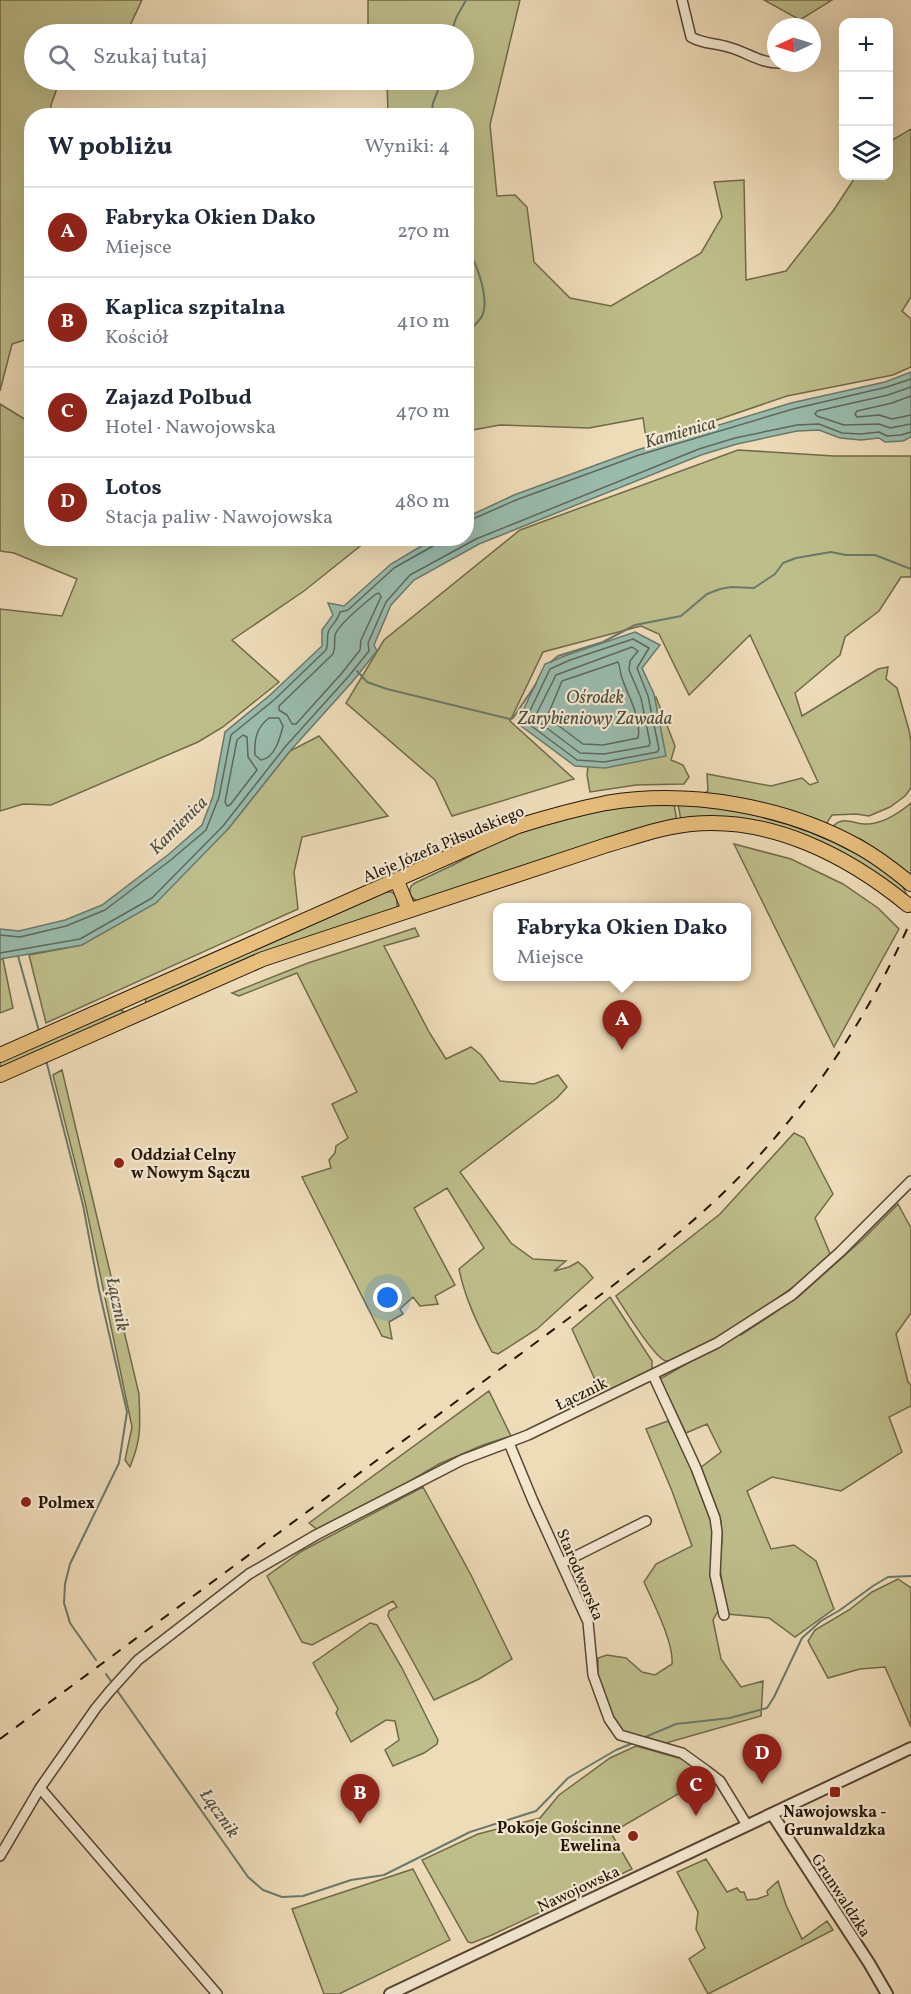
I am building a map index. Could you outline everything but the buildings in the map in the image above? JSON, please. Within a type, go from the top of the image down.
[{"type":"main road","name":"Aleje Józefa Piłsudskiego","points":[[0,1055],[518,826],[608,803],[675,799],[726,803],[763,810],[826,831],[865,850],[911,884]]},
{"type":"main road","points":[[0,1075],[263,959],[652,832],[707,823],[753,827],[808,844],[848,862],[908,905]]},
{"type":"main road","points":[[397,880],[409,910]]},
{"type":"street","points":[[682,0],[691,37],[738,50],[761,62],[767,62]]},
{"type":"street","name":"Łącznik","points":[[0,1856],[40,1788],[96,1707],[110,1691],[138,1660],[249,1574],[316,1535],[462,1460],[509,1443],[717,1343],[792,1295],[840,1252],[911,1181]]},
{"type":"street","points":[[653,1375],[696,1468],[715,1518],[717,1532],[715,1575],[724,1615]]},
{"type":"street","name":"Starodworska","points":[[509,1443],[588,1622],[593,1675],[609,1719],[620,1735],[682,1754],[720,1781],[747,1825]]},
{"type":"street","points":[[562,1563],[646,1521]]},
{"type":"street","name":"Nawojowska","points":[[390,1994],[911,1748]]},
{"type":"street","points":[[40,1788],[217,1994]]},
{"type":"street","name":"Grunwaldzka","points":[[772,1814],[887,1994]]},
{"type":"green space","points":[[0,0],[142,0],[131,24],[24,24],[24,90],[56,90],[51,108],[24,108],[24,340],[12,344],[0,391]]},
{"type":"green space","points":[[368,0],[520,0],[490,125],[497,196],[515,195],[527,207],[534,262],[570,298],[611,306],[701,253],[722,217],[714,182],[744,180],[746,280],[786,271],[833,211],[853,180],[893,180],[893,140],[911,129],[911,297],[902,311],[911,319],[911,367],[893,375],[787,396],[708,423],[646,438],[643,418],[589,428],[500,425],[474,430],[474,108],[388,108],[387,90],[474,90],[474,24],[368,24]]},
{"type":"green space","points":[[764,0],[832,0],[803,18],[796,18]]},
{"type":"green space","points":[[0,404],[24,419],[24,546],[360,546],[304,591],[232,640],[279,682],[223,727],[198,742],[51,805],[23,804],[0,811],[0,609],[62,616],[77,579],[14,553],[0,551]]},
{"type":"green space","points":[[738,450],[834,456],[911,456],[911,577],[901,577],[879,611],[845,637],[840,655],[795,693],[802,716],[878,669],[888,667],[886,679],[897,688],[911,743],[911,788],[905,796],[890,807],[869,816],[832,815],[826,824],[703,794],[708,791],[707,774],[771,786],[802,778],[810,785],[818,782],[750,635],[689,695],[659,634],[641,626],[543,652],[510,721],[574,779],[452,816],[435,780],[346,703],[384,640],[520,530]]},
{"type":"green space","points":[[656,697],[675,746],[671,760],[683,765],[689,777],[684,784],[636,785],[590,792],[587,775],[589,758],[641,714]]},
{"type":"green space","points":[[319,736],[388,816],[302,837],[294,872],[298,909],[46,1023],[29,955],[82,945],[228,829],[290,751]]},
{"type":"green space","points":[[911,803],[911,876],[862,840],[832,828],[844,821],[863,824],[880,822]]},
{"type":"green space","points":[[674,804],[677,821],[417,901],[411,895],[411,886],[415,883],[503,838],[580,813],[640,805]]},
{"type":"green space","points":[[678,804],[736,811],[797,826],[826,837],[879,865],[901,884],[909,899],[823,845],[681,821]]},
{"type":"green space","points":[[734,844],[791,859],[843,884],[878,908],[899,929],[834,1047]]},
{"type":"green space","points":[[386,892],[397,896],[397,907],[393,911],[145,1005],[149,995]]},
{"type":"green space","points":[[415,928],[419,936],[384,946],[429,1032],[446,1059],[471,1047],[481,1055],[500,1081],[534,1084],[558,1075],[567,1087],[557,1098],[460,1172],[511,1243],[533,1259],[566,1261],[554,1271],[578,1262],[593,1278],[537,1329],[498,1354],[492,1352],[477,1322],[459,1269],[484,1248],[447,1188],[414,1208],[455,1285],[435,1296],[438,1304],[420,1306],[413,1297],[400,1309],[403,1314],[389,1322],[392,1339],[382,1336],[302,1177],[331,1168],[329,1160],[335,1153],[336,1146],[348,1138],[332,1104],[357,1092],[297,973],[239,996],[232,993],[308,963]]},
{"type":"green space","points":[[0,959],[3,959],[13,1008],[0,1013]]},
{"type":"green space","points":[[121,1010],[126,1013],[0,1070],[0,1061]]},
{"type":"green space","points":[[62,1070],[139,1394],[139,1431],[137,1447],[130,1467],[125,1460],[132,1427],[85,1202],[53,1075]]},
{"type":"green space","points":[[794,1133],[804,1138],[833,1194],[815,1218],[831,1256],[810,1275],[736,1325],[693,1351],[666,1361],[647,1342],[616,1296],[720,1214]]},
{"type":"green space","points":[[898,1204],[911,1228],[911,1313],[896,1334],[908,1382],[911,1385],[911,1406],[889,1417],[902,1452],[841,1491],[772,1477],[747,1491],[771,1549],[794,1545],[816,1561],[834,1609],[795,1637],[769,1618],[727,1614],[719,1562],[722,1541],[721,1522],[700,1468],[721,1452],[707,1424],[686,1433],[660,1379],[738,1334],[741,1335],[797,1298],[862,1240]]},
{"type":"green space","points":[[610,1297],[652,1361],[652,1372],[602,1395],[572,1329]]},
{"type":"green space","points":[[489,1391],[511,1436],[439,1464],[371,1504],[318,1530],[309,1523]]},
{"type":"green space","points":[[668,1421],[688,1456],[713,1523],[712,1567],[718,1611],[713,1620],[721,1659],[741,1687],[763,1681],[761,1716],[666,1743],[622,1731],[611,1717],[598,1681],[598,1658],[607,1655],[626,1658],[642,1672],[655,1675],[672,1664],[670,1645],[644,1582],[656,1564],[692,1546],[646,1429]]},
{"type":"green space","points":[[423,1487],[471,1575],[512,1659],[479,1679],[434,1700],[388,1616],[389,1611],[397,1607],[393,1601],[312,1645],[302,1642],[267,1576],[302,1551]]},
{"type":"green space","points":[[898,1579],[911,1588],[911,1727],[885,1667],[860,1669],[828,1678],[808,1641],[815,1630],[849,1610],[872,1592]]},
{"type":"green space","points":[[370,1623],[377,1625],[402,1668],[438,1740],[437,1744],[424,1753],[393,1766],[385,1750],[399,1740],[395,1721],[386,1720],[351,1742],[336,1713],[338,1709],[313,1663]]},
{"type":"green space","points":[[636,1746],[682,1759],[707,1777],[611,1833],[632,1869],[492,1935],[472,1943],[468,1942],[422,1860],[478,1834],[540,1818],[559,1795],[610,1758]]},
{"type":"green space","points":[[706,1859],[727,1892],[737,1888],[740,1892],[744,1892],[747,1900],[768,1895],[767,1891],[778,1881],[802,1939],[827,1921],[833,1930],[708,1994],[689,1959],[705,1948],[696,1929],[698,1912],[677,1872]]},
{"type":"green space","points":[[413,1869],[450,1940],[339,1994],[324,1994],[292,1909]]},
{"type":"water","points":[[911,372],[911,437],[903,441],[885,442],[879,438],[861,440],[840,438],[819,430],[797,431],[737,444],[701,455],[479,544],[414,580],[391,605],[374,645],[377,651],[290,751],[228,829],[156,903],[82,945],[0,959],[0,929],[19,931],[65,920],[102,905],[169,854],[202,825],[213,796],[225,732],[270,695],[322,646],[322,630],[333,615],[328,603],[344,606],[391,564],[421,546],[474,546],[474,514],[514,495],[637,450],[791,403],[885,382]]},
{"type":"water","name":"Ośrodek Zarybieniowy Zawada","points":[[635,632],[660,645],[642,668],[654,694],[666,756],[605,768],[575,766],[517,723],[545,664]]},
{"type":"waterway","points":[[454,24],[466,0]]},
{"type":"waterway","points":[[432,108],[438,90]]},
{"type":"waterway","points":[[474,262],[484,301],[482,316],[474,326]]},
{"type":"waterway","points":[[551,662],[558,656],[603,642],[635,625],[681,616],[707,594],[720,589],[754,588],[775,574],[783,563],[796,558],[831,552],[846,555],[875,555],[911,569]]},
{"type":"waterway","points":[[357,671],[367,682],[387,689],[510,719],[513,718],[536,684]]},
{"type":"waterway","name":"Łącznik","points":[[18,956],[39,1031]]},
{"type":"waterway","name":"Łącznik","points":[[46,1060],[83,1205],[99,1290],[127,1412],[119,1463],[70,1564],[65,1584],[64,1603],[70,1623],[96,1660]]},
{"type":"waterway","points":[[643,1738],[676,1724],[730,1718],[767,1708],[802,1638],[821,1621],[888,1577],[911,1576]]},
{"type":"waterway","name":"Łącznik","points":[[106,1674],[113,1684]]},
{"type":"waterway","name":"Łącznik","points":[[116,1689],[248,1877],[263,1890],[282,1897],[303,1896],[351,1880],[384,1875],[470,1832],[536,1811],[568,1778],[616,1750],[633,1743]]},
{"type":"railway","points":[[0,1739],[607,1290],[703,1212],[775,1138],[827,1070],[873,997],[911,920]]},
{"type":"place","name":"Fabryka Okien Dako","points":[[622,1050]]},
{"type":"place","name":"Oddział Celny w Nowym Sączu","points":[[119,1163]]},
{"type":"place","name":"Polmex","points":[[26,1502]]},
{"type":"place","name":"Lotos","points":[[762,1784]]},
{"type":"place","name":"Nawojowska - Grunwaldzka","points":[[835,1792]]},
{"type":"place","name":"Zajazd Polbud","points":[[696,1816]]},
{"type":"place","name":"Kaplica szpitalna","points":[[360,1824]]},
{"type":"place","name":"Pokoje Gościnne Ewelina","points":[[633,1836]]},
{"type":"water label","name":"Kamienica","points":[[680,432]]},
{"type":"water label","name":"Kamienica","points":[[178,825]]}]
